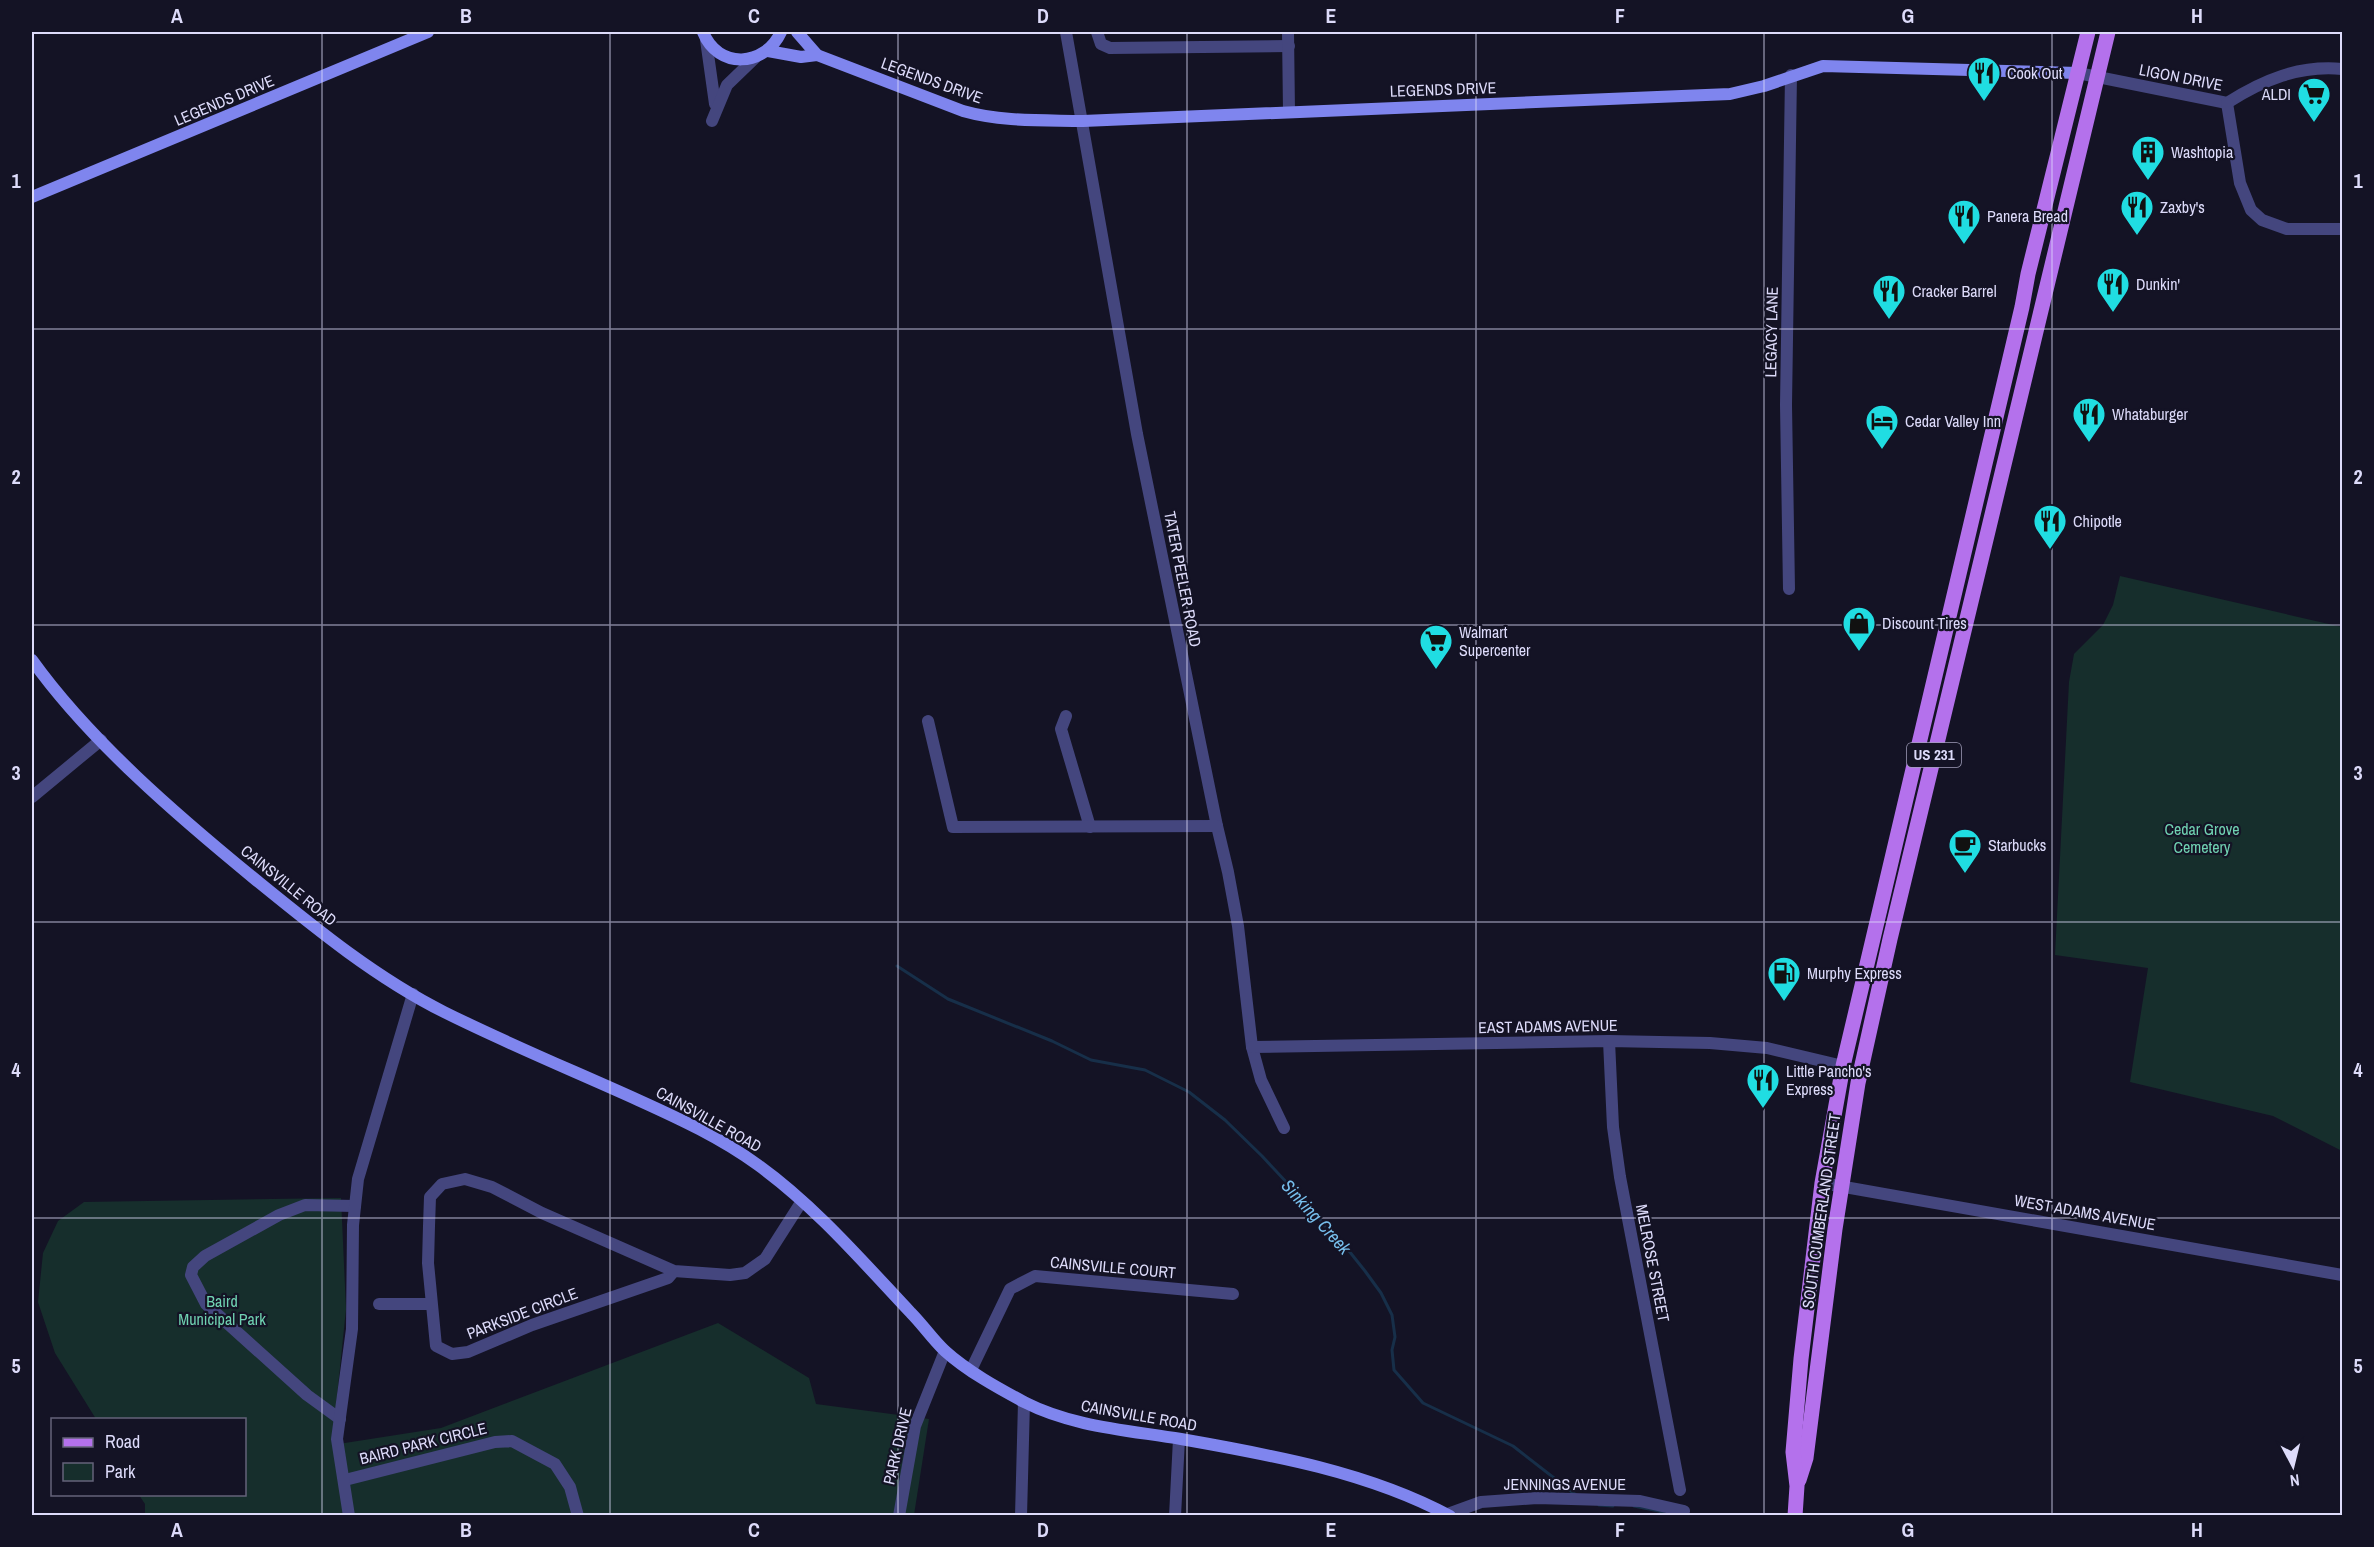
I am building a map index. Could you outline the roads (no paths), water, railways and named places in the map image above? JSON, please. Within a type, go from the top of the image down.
[{"type":"main road","name":"SOUTH CUMBERLAND STREET","points":[[1795,1515],[1797,1486],[1793,1452],[1796,1417],[1822,1183],[1843,1066],[1889,877],[2028,274],[2088,32]]},
{"type":"main road","name":"SOUTH CUMBERLAND STREET","points":[[1797,1486],[1806,1458],[1841,1186],[1858,1083],[2108,32]]},
{"type":"street","name":"LEGENDS DRIVE","points":[[32,197],[428,32]]},
{"type":"street","points":[[705,36],[716,50],[728,57],[742,60],[768,51],[781,32]]},
{"type":"street","name":"LEGENDS DRIVE","points":[[797,32],[821,56],[937,101],[988,118],[1083,120],[1730,94],[1764,86],[1823,66],[2078,73]]},
{"type":"street","name":"TATER PEELER ROAD","points":[[1066,32],[1137,434],[1238,926],[1252,1047],[1261,1080],[1284,1128]]},
{"type":"street","points":[[1097,32],[1101,44],[1110,48],[1289,46]]},
{"type":"street","points":[[1288,32],[1289,112]]},
{"type":"street","points":[[705,36],[714,84],[714,115],[730,80],[756,57]]},
{"type":"street","name":"LEGENDS DRIVE","points":[[768,51],[801,57],[821,56]]},
{"type":"street","name":"LIGON DRIVE","points":[[2078,73],[2228,103],[2252,88],[2283,74],[2313,68],[2343,69]]},
{"type":"street","name":"LEGACY LANE","points":[[1789,589],[1786,405],[1791,75]]},
{"type":"street","points":[[2228,103],[2240,183],[2251,210],[2262,220],[2288,230],[2343,229]]},
{"type":"street","name":"CAINSVILLE ROAD","points":[[32,660],[71,709],[135,775],[286,905],[340,947],[413,994],[496,1037],[687,1122],[758,1164],[802,1201],[916,1317],[945,1351],[971,1370],[1024,1402],[1094,1427],[1179,1439],[1281,1459],[1360,1478],[1449,1515]]},
{"type":"street","points":[[1066,716],[1061,729],[1090,827]]},
{"type":"street","points":[[928,721],[953,827],[1217,826]]},
{"type":"street","points":[[32,796],[101,740]]},
{"type":"street","name":"BAIRD PARK CIRCLE","points":[[350,1515],[338,1439],[352,1329],[353,1225],[358,1179],[413,994]]},
{"type":"street","name":"EAST ADAMS AVENUE","points":[[1252,1047],[1609,1041],[1746,1045],[1806,1056],[1843,1066]]},
{"type":"street","name":"MELROSE STREET","points":[[1609,1041],[1612,1127],[1680,1490]]},
{"type":"street","name":"PARKSIDE CIRCLE","points":[[674,1271],[668,1278],[532,1325],[468,1352],[452,1354],[436,1346],[428,1263],[430,1197],[442,1184],[465,1179],[492,1187],[542,1213],[674,1271],[730,1275],[745,1273],[765,1259],[802,1201]]},
{"type":"street","name":"WEST ADAMS AVENUE","points":[[1822,1183],[2343,1275]]},
{"type":"street","points":[[340,1419],[307,1395],[206,1304],[190,1275],[193,1267],[205,1256],[305,1204],[355,1206]]},
{"type":"street","name":"CAINSVILLE COURT","points":[[971,1370],[1010,1289],[1035,1276],[1233,1294]]},
{"type":"street","points":[[379,1304],[431,1304]]},
{"type":"street","name":"PARK DRIVE","points":[[899,1515],[915,1426],[945,1351]]},
{"type":"street","points":[[1021,1515],[1024,1402]]},
{"type":"street","points":[[1175,1515],[1179,1439]]},
{"type":"street","name":"BAIRD PARK CIRCLE","points":[[345,1480],[495,1442],[512,1441],[555,1464],[570,1487],[578,1515]]},
{"type":"street","name":"JENNINGS AVENUE","points":[[1449,1515],[1481,1502],[1537,1498],[1640,1501],[1684,1511]]},
{"type":"waterway","name":"Sinking Creek","points":[[897,966],[948,999],[1052,1041],[1091,1060],[1145,1070],[1189,1092],[1225,1120],[1317,1215],[1332,1237],[1349,1251],[1381,1293],[1392,1315],[1395,1337],[1392,1350],[1394,1370],[1423,1403],[1513,1446],[1576,1495]]},
{"type":"waterway","name":"Sinking Creek","points":[[1599,1505],[1613,1506]]},
{"type":"waterway","name":"Sinking Creek","points":[[1634,1506],[1659,1511],[1668,1516]]},
{"type":"place","name":"Cook Out","points":[[1984,102]]},
{"type":"place","name":"ALDI","points":[[2314,123]]},
{"type":"place","name":"Washtopia","points":[[2148,181]]},
{"type":"place","name":"Zaxby's","points":[[2137,236]]},
{"type":"place","name":"Panera Bread","points":[[1964,245]]},
{"type":"place","name":"Dunkin'","points":[[2113,313]]},
{"type":"place","name":"Cracker Barrel","points":[[1889,320]]},
{"type":"place","name":"Whataburger","points":[[2089,443]]},
{"type":"place","name":"Cedar Valley Inn","points":[[1882,450]]},
{"type":"place","name":"Chipotle","points":[[2050,550]]},
{"type":"place","name":"Discount Tires","points":[[1859,652]]},
{"type":"place","name":"Walmart Supercenter","points":[[1436,670]]},
{"type":"place","name":"Starbucks","points":[[1965,874]]},
{"type":"place","name":"Murphy Express","points":[[1784,1002]]},
{"type":"place","name":"Little Pancho's Express","points":[[1763,1109]]},
{"type":"park label","name":"Cedar Grove Cemetery","points":[[2202,838]]},
{"type":"park label","name":"Baird Municipal Park","points":[[222,1310]]}]
